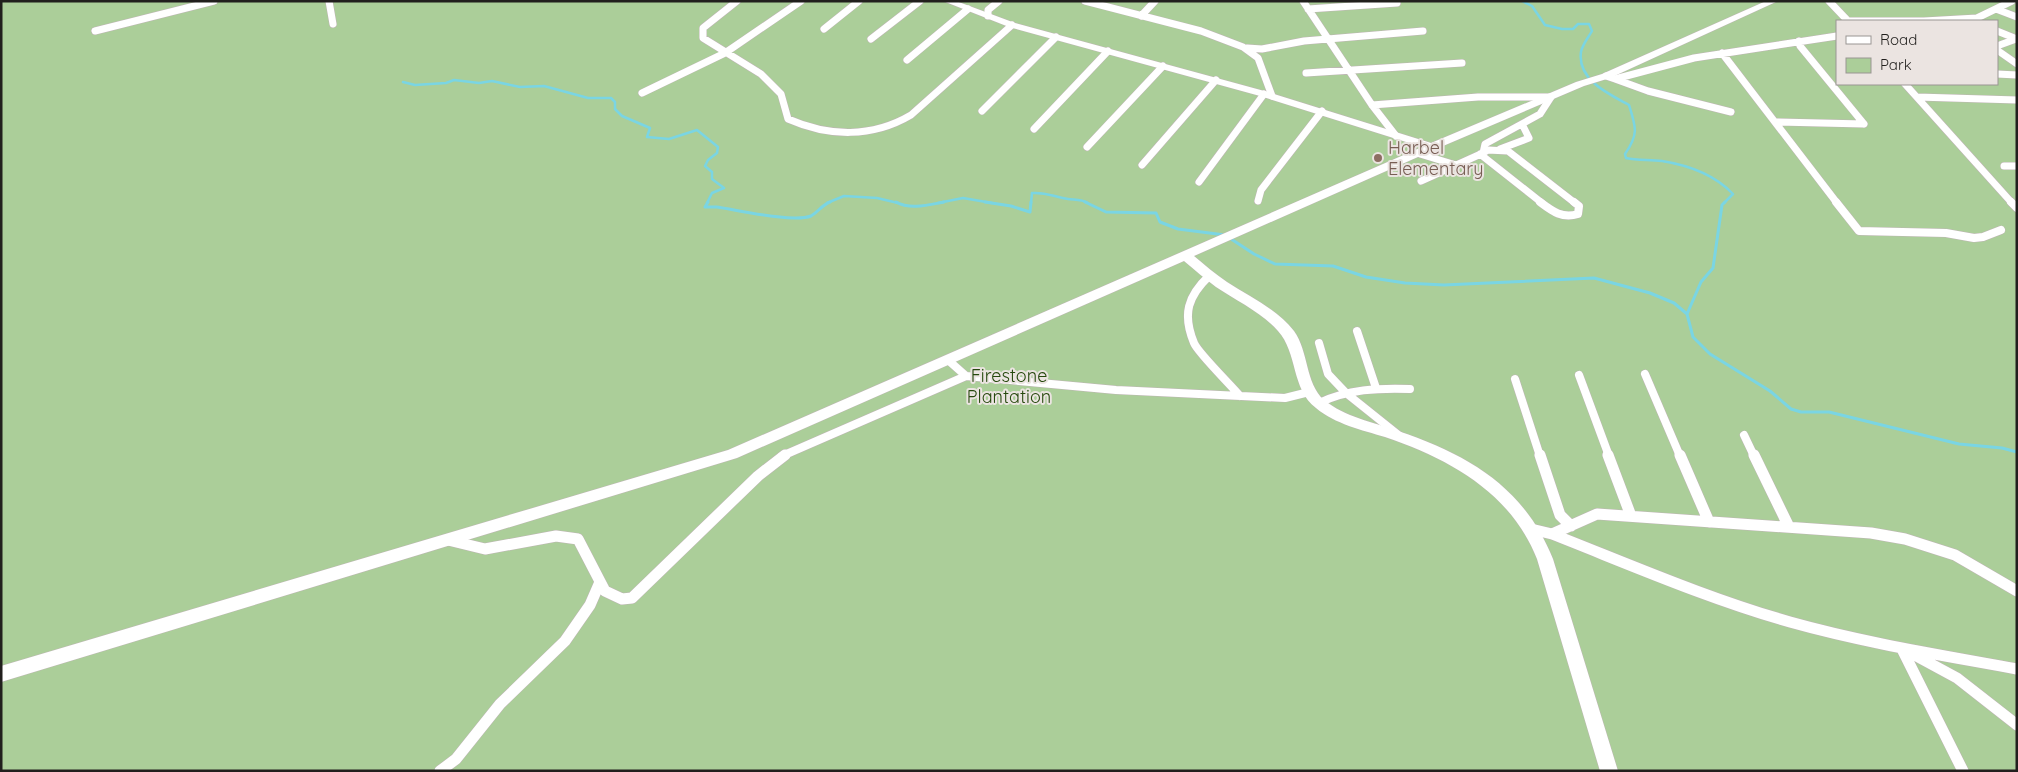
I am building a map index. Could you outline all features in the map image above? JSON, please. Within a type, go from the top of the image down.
[{"type":"main road","points":[[947,1],[1012,25],[1216,80],[1322,111],[1396,136],[1426,151]]},
{"type":"main road","points":[[1,674],[732,454],[1551,97],[1605,78],[1774,1]]},
{"type":"main road","points":[[1186,256],[1209,276],[1276,320],[1298,349],[1314,398],[1341,418],[1402,437],[1474,472],[1510,501],[1531,528],[1545,559],[1609,771]]},
{"type":"street","points":[[95,31],[214,1]]},
{"type":"street","points":[[329,1],[333,24]]},
{"type":"street","points":[[737,1],[703,28],[703,38],[725,54],[762,74],[781,94],[788,119],[800,125],[843,133],[870,132],[892,126],[911,115],[1012,25]]},
{"type":"street","points":[[642,93],[725,54],[801,1]]},
{"type":"street","points":[[824,28],[859,1]]},
{"type":"street","points":[[871,39],[920,1]]},
{"type":"street","points":[[988,16],[988,10],[999,1]]},
{"type":"street","points":[[1085,1],[1222,38],[1246,48],[1254,54],[1260,64],[1268,95],[1199,182]]},
{"type":"street","points":[[1141,16],[1155,1]]},
{"type":"street","points":[[1303,1],[1372,105],[1396,136]]},
{"type":"street","points":[[1829,1],[1847,20]]},
{"type":"street","points":[[1978,20],[2011,2]]},
{"type":"street","points":[[1308,9],[1397,3]]},
{"type":"street","points":[[1996,9],[2017,17]]},
{"type":"street","points":[[907,60],[968,10]]},
{"type":"street","points":[[1246,48],[1262,49],[1328,38],[1423,31]]},
{"type":"street","points":[[1998,31],[2016,39]]},
{"type":"street","points":[[1605,78],[1694,58],[1836,36]]},
{"type":"street","points":[[982,110],[1056,37]]},
{"type":"street","points":[[1998,46],[2016,39]]},
{"type":"street","points":[[1775,122],[1864,124],[1800,46],[1799,41]]},
{"type":"street","points":[[1034,129],[1108,51]]},
{"type":"street","points":[[1998,51],[2017,64]]},
{"type":"street","points":[[1722,53],[1859,231],[1946,233],[1974,238],[1983,237],[2001,230]]},
{"type":"street","points":[[1306,73],[1462,63]]},
{"type":"street","points":[[1087,147],[1163,66]]},
{"type":"street","points":[[1998,74],[2017,75]]},
{"type":"street","points":[[1605,78],[1731,112]]},
{"type":"street","points":[[1142,165],[1216,80]]},
{"type":"street","points":[[1906,85],[2017,208]]},
{"type":"street","points":[[1372,105],[1478,97],[1551,97]]},
{"type":"street","points":[[1481,154],[1485,144],[1540,114],[1551,97]]},
{"type":"street","points":[[1917,97],[2017,100]]},
{"type":"street","points":[[1258,201],[1261,190],[1322,111]]},
{"type":"street","points":[[1421,181],[1488,150],[1500,149],[1529,138],[1522,124]]},
{"type":"street","points":[[1481,154],[1552,211],[1561,216],[1571,217],[1578,214],[1579,206],[1573,201],[1508,151],[1500,149]]},
{"type":"street","points":[[1426,151],[1456,165]]},
{"type":"street","points":[[2004,166],[2017,166]]},
{"type":"street","points":[[1209,276],[1196,288],[1189,301],[1188,317],[1194,344],[1240,396]]},
{"type":"street","points":[[1357,331],[1376,388]]},
{"type":"street","points":[[1319,343],[1328,374],[1346,393],[1402,437]]},
{"type":"street","points":[[948,360],[966,376]]},
{"type":"street","points":[[1645,374],[1709,522]]},
{"type":"street","points":[[1579,375],[1631,516]]},
{"type":"street","points":[[445,539],[485,549],[556,536],[578,540],[605,591],[622,599],[632,598],[758,476],[782,456],[966,376],[1116,390],[1285,398],[1314,398],[1376,388],[1410,389]]},
{"type":"street","points":[[1515,379],[1560,515],[1571,526]]},
{"type":"street","points":[[1744,435],[1789,527]]},
{"type":"street","points":[[1552,534],[1597,514],[1871,533],[1905,539],[1955,555],[1995,577],[2017,592]]},
{"type":"street","points":[[1531,528],[1552,534],[1719,600],[1791,622],[1902,649],[2017,669]]},
{"type":"street","points":[[440,771],[456,759],[500,704],[565,641],[590,605],[600,582]]},
{"type":"street","points":[[1902,649],[1957,678],[2017,725]]},
{"type":"street","points":[[1902,649],[1963,771]]},
{"type":"green space","name":"Firestone Plantation","points":[[1,1],[2017,1],[2017,771],[1,771]]},
{"type":"waterway","points":[[1522,1],[1532,6],[1545,25],[1562,29],[1573,29],[1578,24],[1589,24],[1592,31],[1582,49],[1581,62],[1584,71],[1596,85],[1629,105],[1635,130],[1633,141],[1625,154],[1626,158],[1662,161],[1681,165],[1718,181],[1733,194],[1722,205],[1713,268],[1701,282],[1687,314]]},
{"type":"waterway","points":[[403,82],[415,85],[446,83],[454,80],[479,83],[492,81],[520,87],[544,86],[588,98],[611,98],[615,102],[615,109],[622,116],[650,128],[647,137],[669,139],[697,130],[718,147],[717,153],[708,160],[705,166],[712,172],[712,179],[724,188],[712,193],[707,203]]},
{"type":"waterway","points":[[1031,203],[1032,193],[1080,200],[1088,203]]},
{"type":"waterway","points":[[827,203],[844,196],[877,198],[898,203]]},
{"type":"waterway","points":[[939,203],[963,198],[992,203]]},
{"type":"waterway","points":[[708,202],[705,207],[717,207],[792,218],[811,216],[830,202]]},
{"type":"waterway","points":[[896,202],[907,206],[939,203]]},
{"type":"waterway","points":[[939,203],[944,202]]},
{"type":"waterway","points":[[985,202],[1011,206],[1030,212],[1031,202]]},
{"type":"waterway","points":[[1085,202],[1106,212],[1156,213],[1160,222],[1178,229],[1225,235],[1254,254],[1275,264],[1333,266],[1366,277],[1405,283],[1444,285],[1594,278],[1650,293],[1674,303],[1687,314]]},
{"type":"waterway","points":[[1687,314],[1693,337],[1710,354],[1770,391],[1791,409],[1801,412],[1829,412],[1959,444],[2002,448],[2017,452]]},
{"type":"place","name":"Harbel Elementary","points":[[1378,158]]}]
